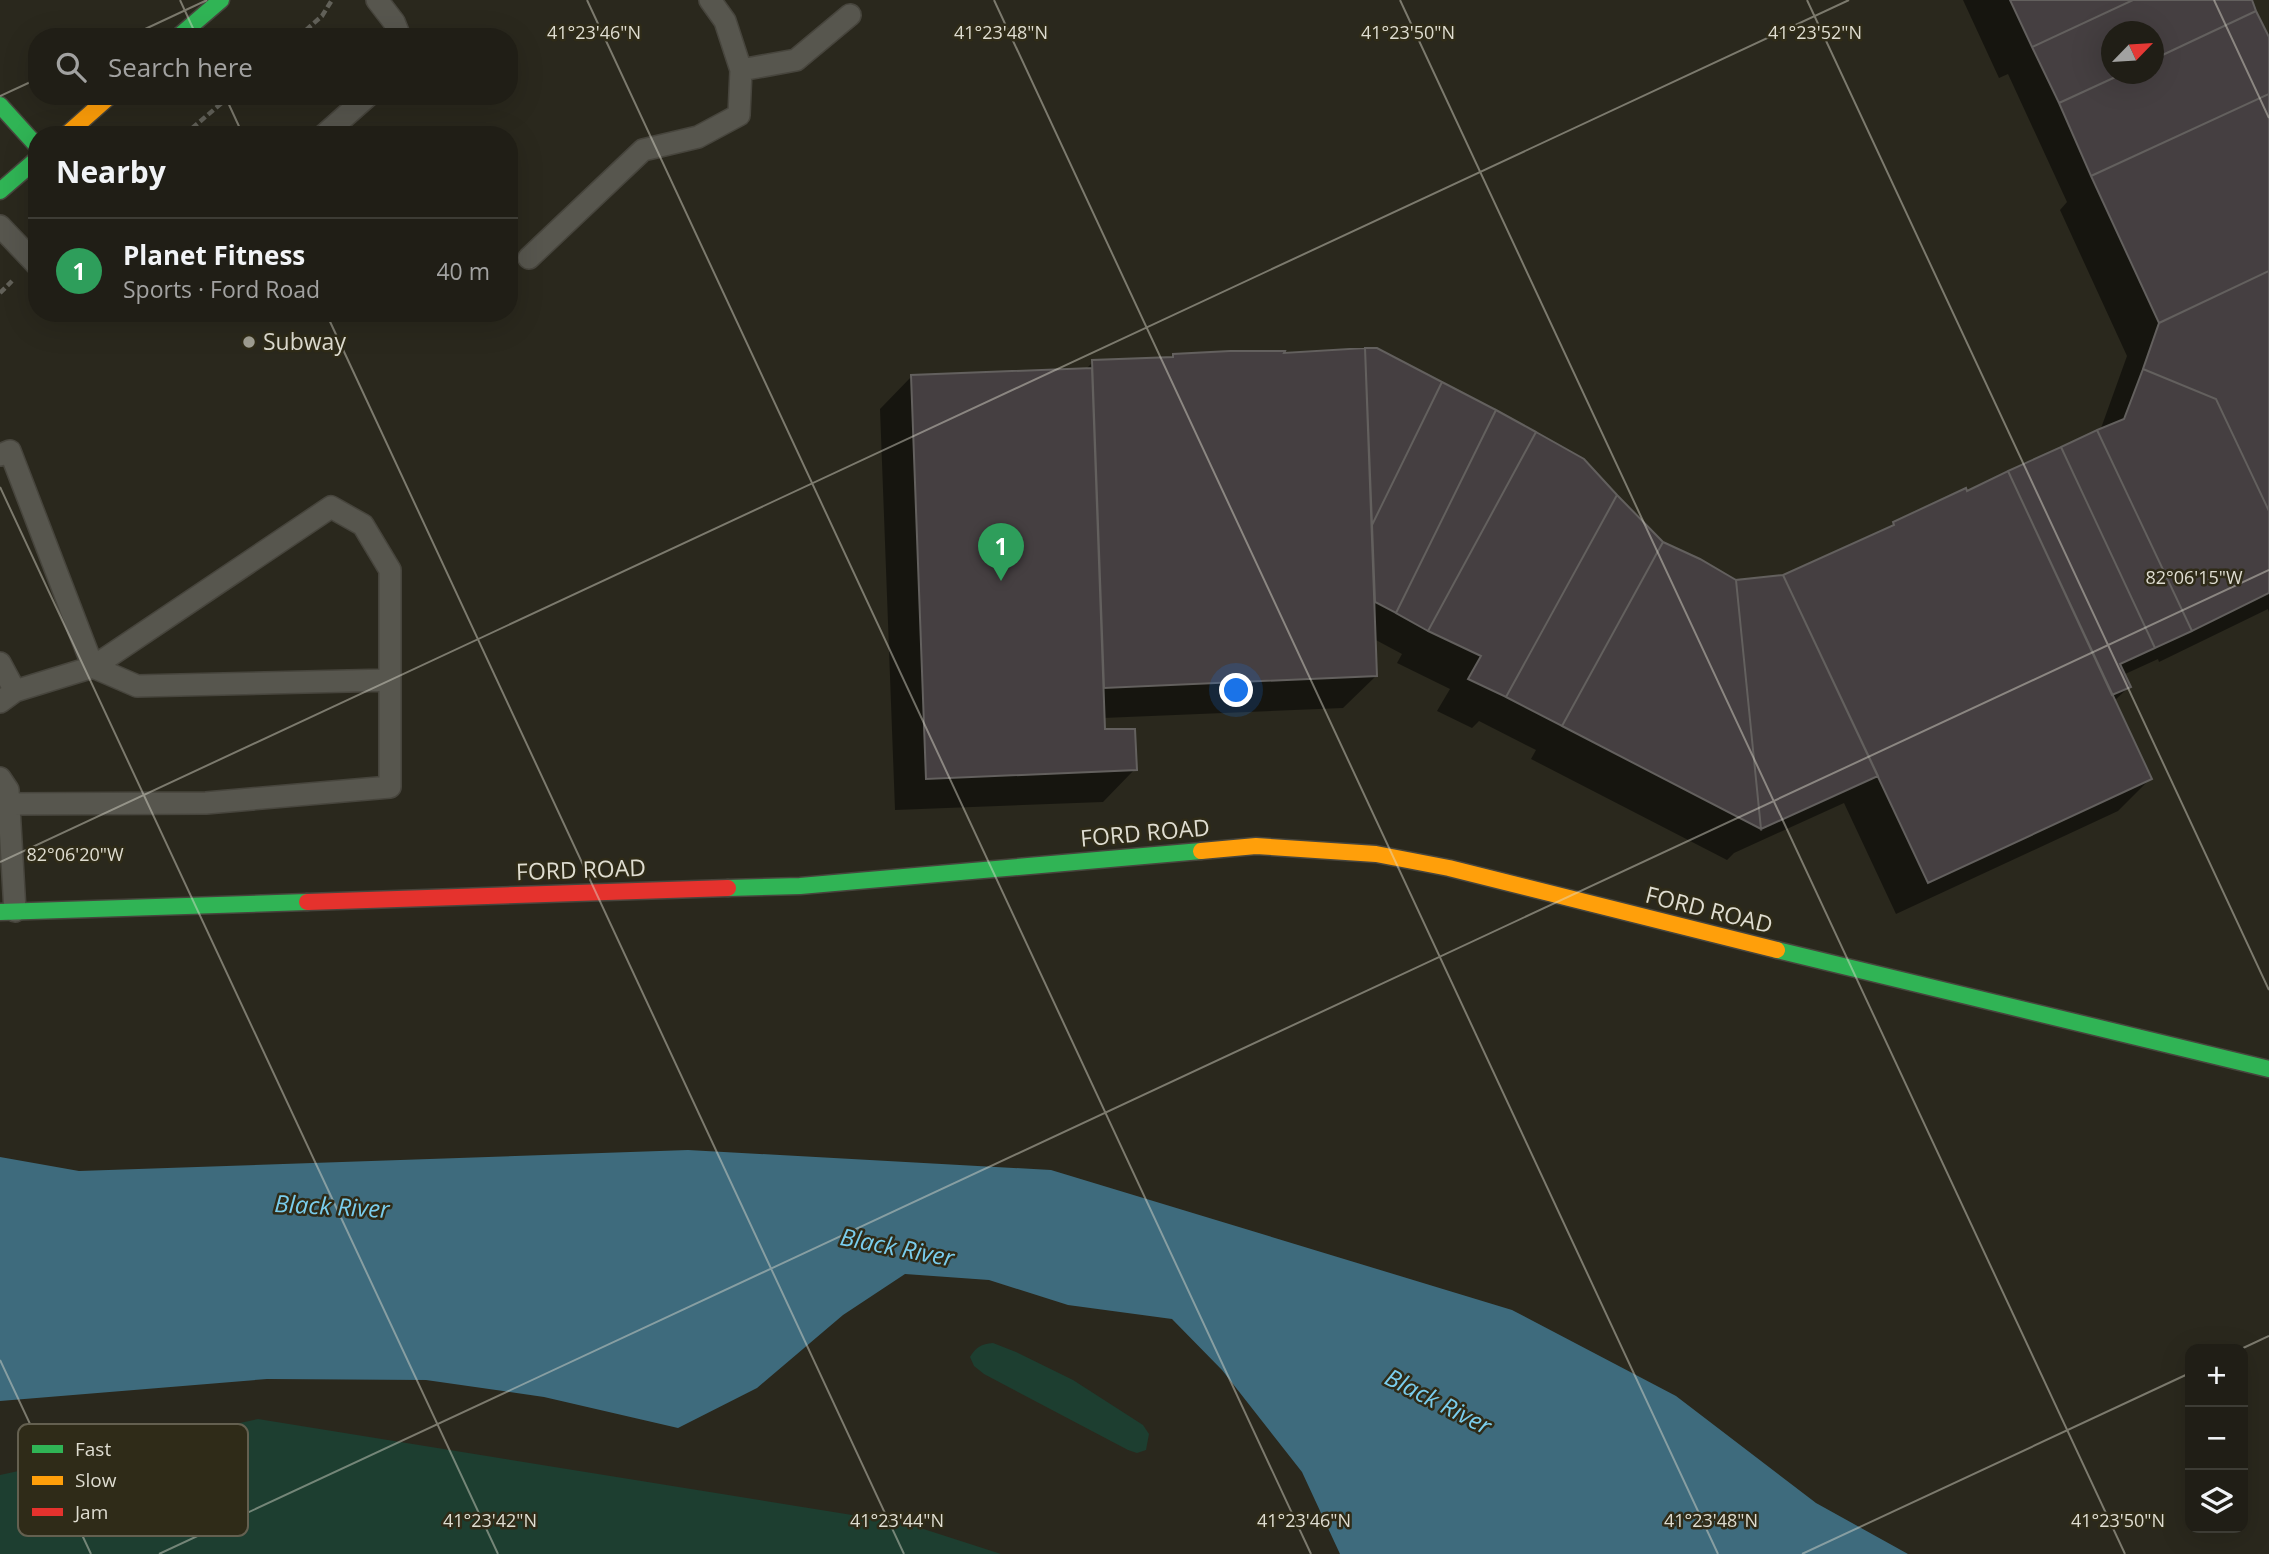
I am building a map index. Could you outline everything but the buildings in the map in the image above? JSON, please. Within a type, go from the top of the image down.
[{"type":"street","points":[[188,28],[221,0]]},
{"type":"street","points":[[0,105],[28,136]]},
{"type":"street","points":[[76,126],[100,105]]},
{"type":"street","points":[[0,191],[28,167]]},
{"type":"street","name":"FORD ROAD","points":[[7,912],[800,886],[1256,846],[1327,849],[1376,854],[1449,868],[1585,904],[2269,1069]]},
{"type":"lane","points":[[377,0],[396,28]]},
{"type":"lane","points":[[529,258],[643,150],[698,137],[739,115],[741,69],[725,21],[710,0]]},
{"type":"lane","points":[[741,69],[796,60],[850,15]]},
{"type":"lane","points":[[334,126],[358,105]]},
{"type":"lane","points":[[0,226],[28,256]]},
{"type":"lane","points":[[0,455],[10,451],[93,667],[137,686],[390,680]]},
{"type":"lane","points":[[0,663],[7,697],[93,667],[331,507],[363,525],[390,570],[390,787],[206,803],[9,804]]},
{"type":"lane","points":[[0,778],[8,790],[9,804],[7,912]]},
{"type":"path","points":[[308,28],[322,16],[332,0]]},
{"type":"path","points":[[195,126],[219,105]]},
{"type":"green space","points":[[993,1343],[1073,1380],[1143,1425],[1149,1434],[1146,1450],[1137,1453],[1128,1450],[984,1374],[974,1366],[970,1357],[979,1347]]},
{"type":"green space","points":[[258,1419],[908,1524],[1001,1554],[0,1554],[0,1475],[18,1471],[18,1536],[248,1536],[248,1424],[235,1424]]},
{"type":"water","name":"Black River","points":[[688,1150],[1051,1170],[1512,1310],[1676,1396],[1816,1503],[1908,1554],[1340,1554],[1302,1472],[1222,1370],[1172,1319],[1068,1305],[989,1280],[905,1274],[843,1315],[757,1388],[678,1428],[544,1397],[426,1380],[267,1379],[0,1401],[0,1157],[79,1171]]},
{"type":"traffic: fast","points":[[188,28],[221,0]]},
{"type":"traffic: fast","points":[[0,105],[28,136]]},
{"type":"traffic: fast","points":[[0,191],[28,167]]},
{"type":"traffic: fast","points":[[728,888],[800,886],[1201,851]]},
{"type":"traffic: fast","points":[[0,912],[307,902]]},
{"type":"traffic: fast","points":[[1777,950],[2269,1069]]},
{"type":"traffic: slow","points":[[76,126],[100,105]]},
{"type":"traffic: slow","points":[[1201,851],[1256,846],[1376,854],[1449,868],[1777,950]]},
{"type":"traffic: jam","points":[[307,902],[728,888]]},
{"type":"place","name":"Subway","points":[[249,342]]},
{"type":"place","name":"Planet Fitness","points":[[1001,581]]}]
